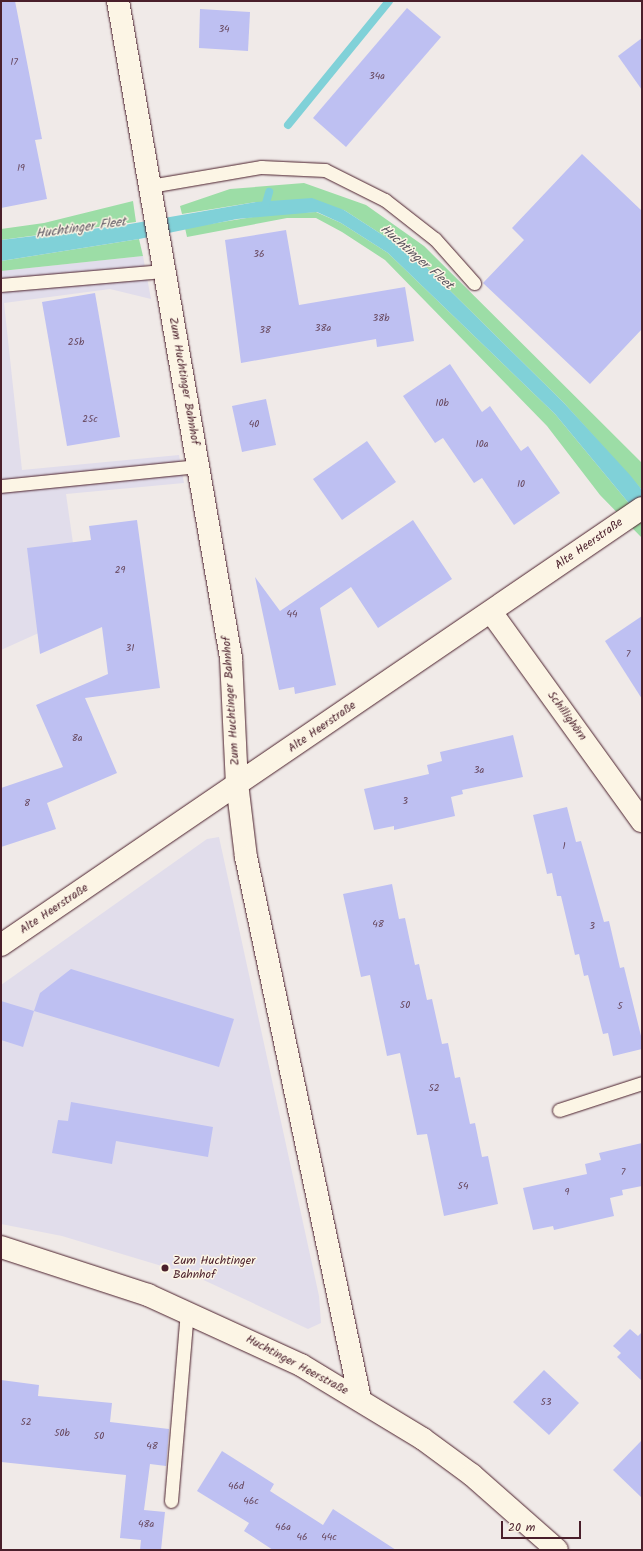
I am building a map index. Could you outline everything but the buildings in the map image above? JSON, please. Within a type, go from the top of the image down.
[{"type":"street","name":"Zum Huchtinger Bahnhof","points":[[118,1],[231,658],[237,783],[246,857],[360,1399]]},
{"type":"street","name":"Alte Heerstraße","points":[[1,945],[237,783],[491,612],[638,510]]},
{"type":"street","name":"Schillighörn","points":[[491,612],[642,821]]},
{"type":"street","name":"Huchtinger Heerstraße","points":[[1,1248],[110,1282],[187,1312],[301,1365],[396,1420],[472,1475],[557,1550]]},
{"type":"lane","points":[[150,186],[261,167],[325,170],[386,200],[435,239],[474,282]]},
{"type":"lane","points":[[1,285],[165,271]]},
{"type":"lane","points":[[1,486],[199,466]]},
{"type":"lane","points":[[559,1110],[642,1083]]},
{"type":"lane","points":[[171,1501],[187,1312]]},
{"type":"shaded area","points":[[143,256],[151,299],[110,289],[4,303],[22,470],[179,455],[184,483],[66,494],[83,613],[1,650],[1,271]]},
{"type":"shaded area","points":[[219,837],[319,1296],[321,1323],[308,1329],[195,1276],[62,1236],[1,1224],[1,985],[207,839]]},
{"type":"green space","points":[[304,183],[366,205],[424,246],[642,463],[642,490],[564,403],[415,256],[344,210],[256,202],[182,214],[180,206],[230,189]]},
{"type":"green space","points":[[133,201],[136,222],[1,240],[1,229],[44,223]]},
{"type":"green space","points":[[316,212],[341,223],[388,253],[555,414],[642,519],[642,538],[600,495],[547,426],[385,260],[342,232],[316,218],[287,218],[187,237],[185,228],[272,214]]},
{"type":"green space","points":[[139,239],[143,256],[1,271],[1,261]]},
{"type":"water","name":"Huchtinger Fleet","points":[[312,198],[344,210],[415,256],[564,403],[630,475],[642,490],[642,519],[555,414],[388,253],[341,223],[317,212],[237,219],[139,239],[1,261],[1,240],[124,225],[256,202]]},
{"type":"waterway","points":[[288,125],[389,1]]},
{"type":"waterway","points":[[264,210],[269,192]]},
{"type":"place","name":"Zum Huchtinger Bahnhof","points":[[165,1268]]}]
